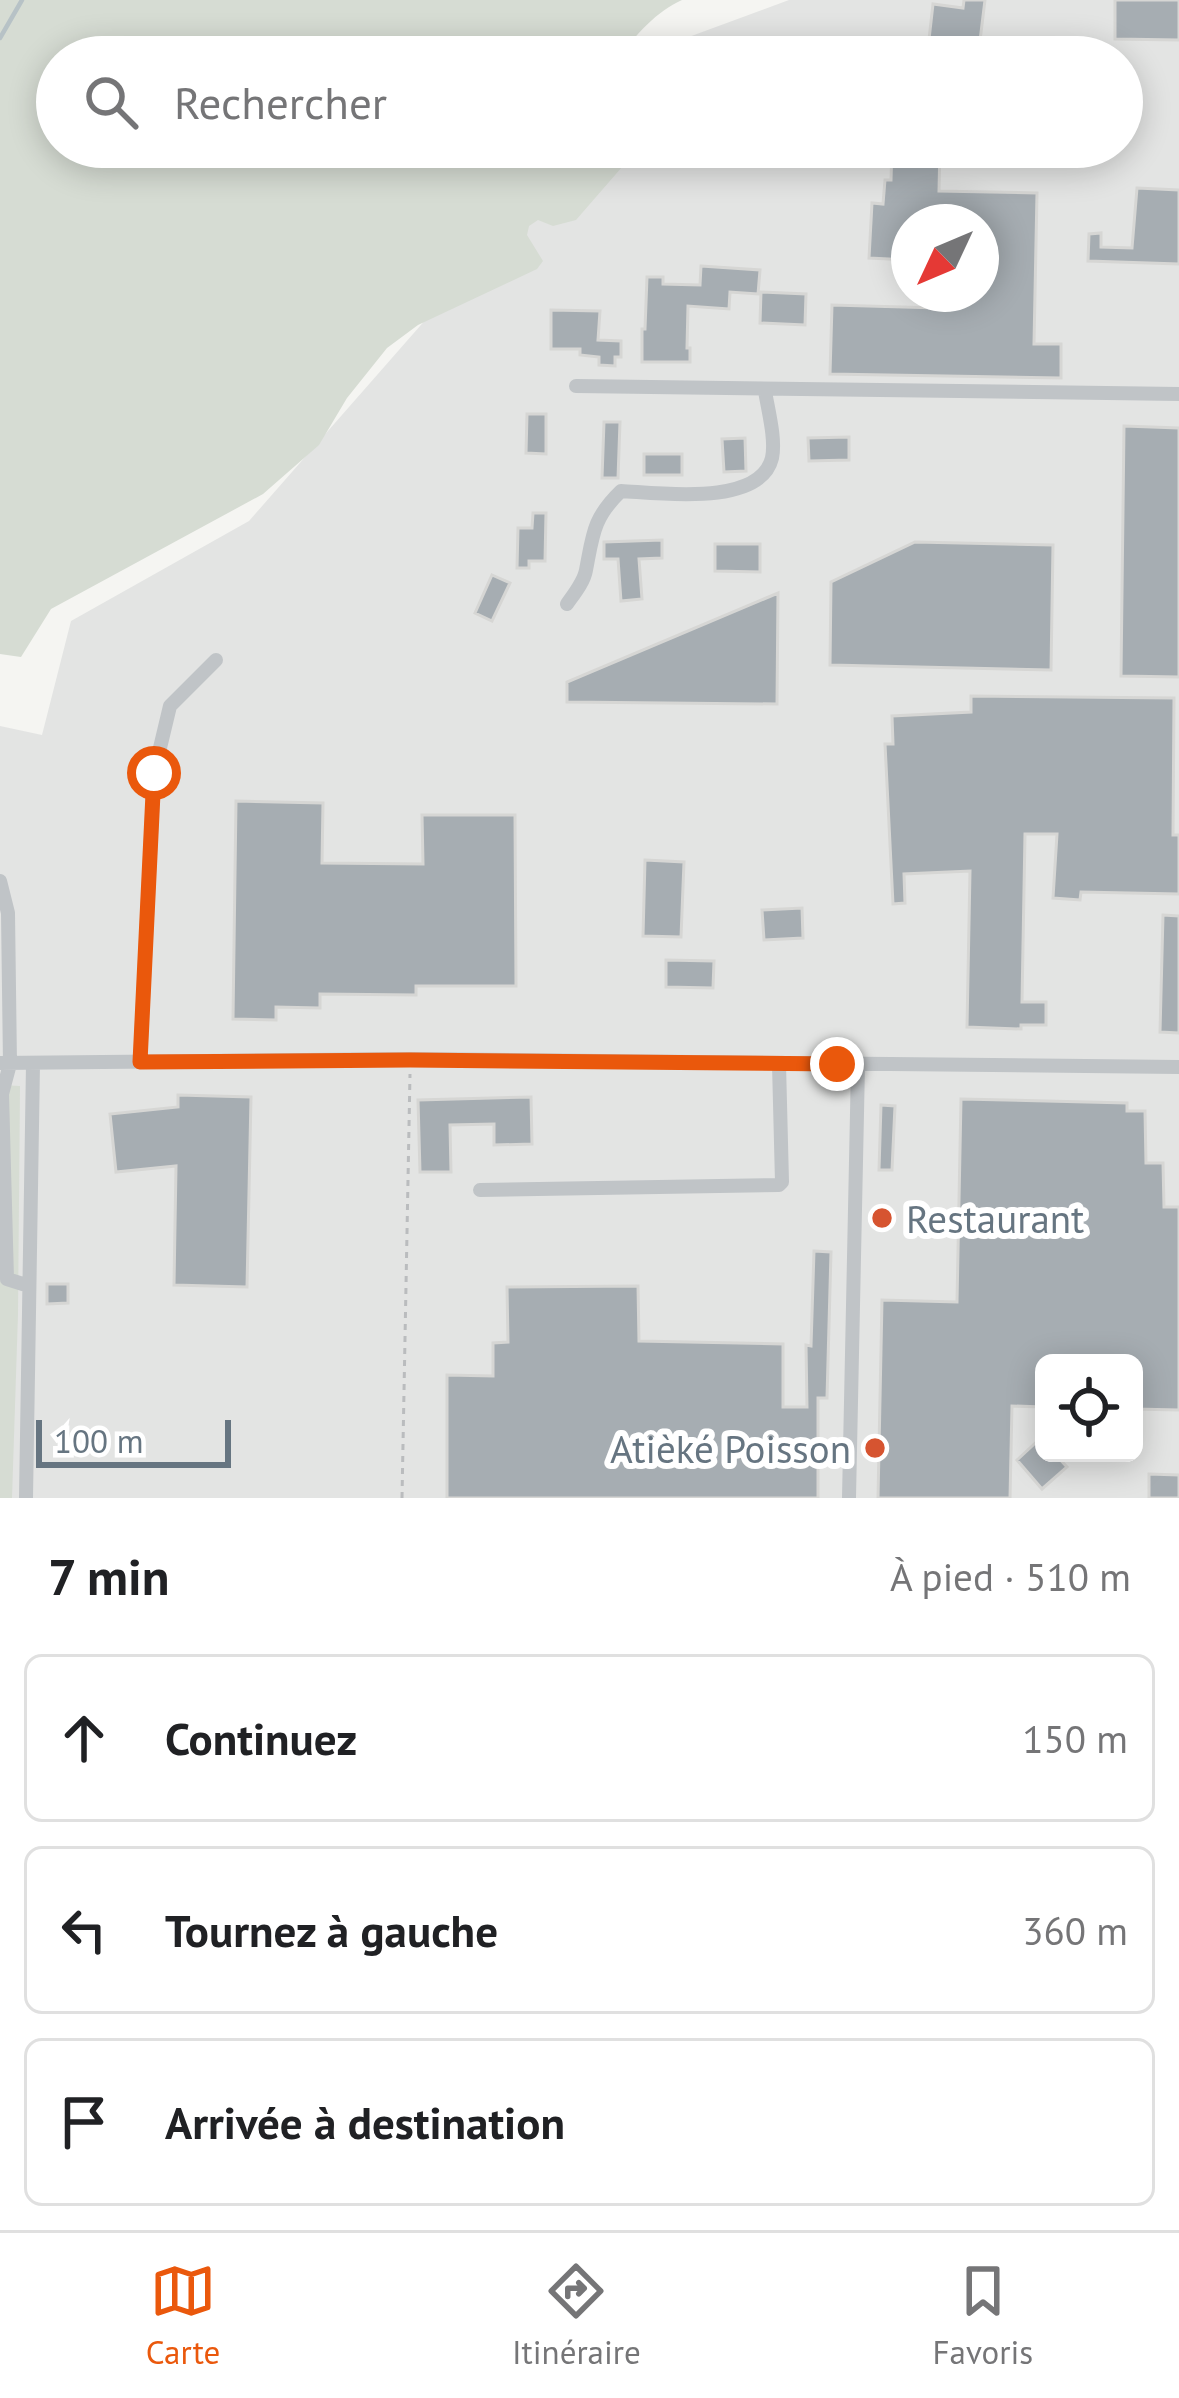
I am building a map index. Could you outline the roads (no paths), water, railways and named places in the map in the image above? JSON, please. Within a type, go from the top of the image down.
[{"type":"street","points":[[576,386],[1179,394]]},
{"type":"street","points":[[567,604],[586,574],[587,553],[606,506],[621,491],[731,492],[764,475],[773,455],[764,391]]},
{"type":"street","points":[[140,1062],[154,773],[170,706],[216,660]]},
{"type":"street","points":[[0,881],[8,913],[3,1282],[29,1286]]},
{"type":"street","points":[[5,1064],[410,1060],[1179,1067]]},
{"type":"street","points":[[26,1498],[33,1064]]},
{"type":"street","points":[[480,1190],[779,1185],[778,1064]]},
{"type":"street","points":[[849,1498],[858,1065]]},
{"type":"waterway","points":[[0,38],[22,0]]},
{"type":"place","name":"Restaurant","points":[[882,1218]]},
{"type":"place","name":"Atièké Poisson","points":[[875,1448]]}]
